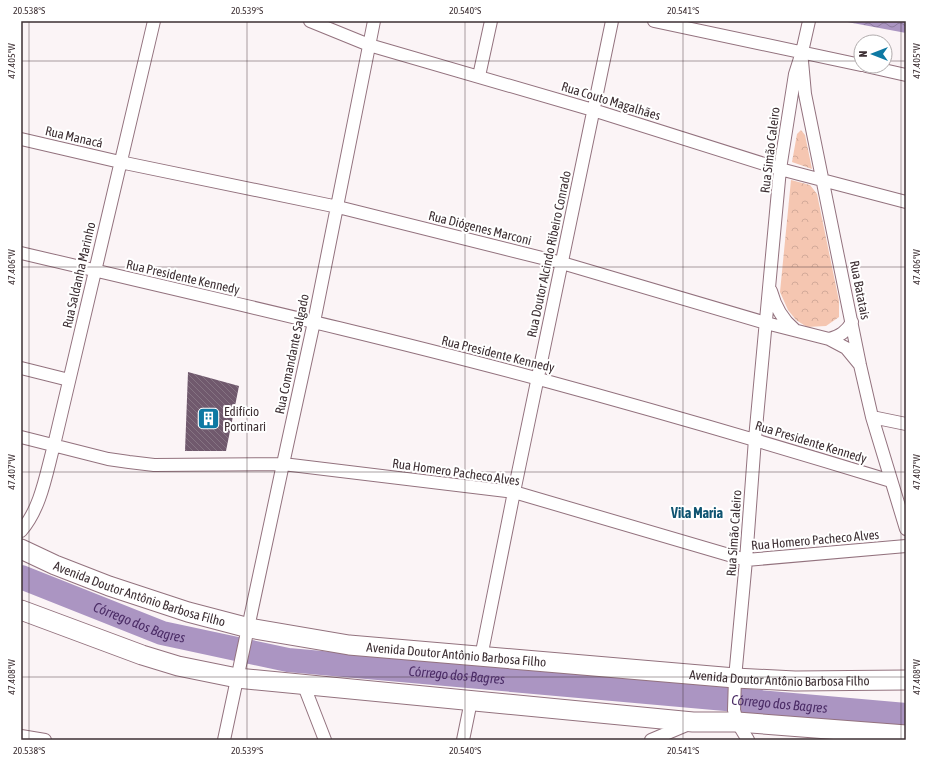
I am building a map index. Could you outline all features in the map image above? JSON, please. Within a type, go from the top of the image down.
[{"type":"main road","name":"Avenida Doutor Antônio Barbosa Filho","points":[[21,549],[54,565],[110,586],[248,633],[349,645],[735,681],[906,680]]},
{"type":"main road","points":[[21,610],[142,656],[178,666],[238,671],[304,686],[693,722],[735,716],[906,735]]},
{"type":"street","name":"Rua Saldanha Marinho","points":[[21,531],[31,518],[38,501],[54,445],[94,270],[154,21]]},
{"type":"street","name":"Rua Couto Magalhães","points":[[310,21],[369,45],[593,110],[780,169],[906,202]]},
{"type":"street","name":"Rua Comandante Salgado","points":[[224,740],[338,207],[374,21]]},
{"type":"street","points":[[479,76],[491,21]]},
{"type":"street","name":"Rua Doutor Alcindo Ribeiro Conrado","points":[[481,657],[612,21]]},
{"type":"street","points":[[654,21],[853,63]]},
{"type":"street","name":"Rua Simão Caleiro","points":[[735,716],[735,681],[755,439],[780,169],[795,74],[809,21]]},
{"type":"street","name":"Rua Batatais","points":[[802,52],[805,94],[860,365],[872,418],[906,529]]},
{"type":"street","points":[[893,72],[906,75]]},
{"type":"street","name":"Rua Manacá","points":[[21,139],[120,162]]},
{"type":"street","name":"Rua Diógenes Marconi","points":[[120,162],[338,207],[562,263],[766,323],[829,339],[846,348],[860,365]]},
{"type":"street","name":"Rua Presidente Kennedy","points":[[21,253],[314,322],[538,379],[755,439],[891,481]]},
{"type":"street","name":"Rua Simão Caleiro","points":[[770,284],[774,300],[780,313],[786,322],[796,330]]},
{"type":"street","points":[[829,339],[845,333],[852,322]]},
{"type":"street","points":[[764,345],[770,334],[775,330],[784,327]]},
{"type":"street","points":[[21,368],[69,380]]},
{"type":"street","points":[[872,418],[906,424]]},
{"type":"street","name":"Rua Homero Pacheco Alves","points":[[21,437],[108,459],[154,465],[283,464],[514,492],[746,560],[906,546]]},
{"type":"street","points":[[304,686],[325,740]]},
{"type":"street","points":[[463,740],[471,702]]},
{"type":"street","points":[[735,716],[748,740]]},
{"type":"street","points":[[652,740],[693,722]]},
{"type":"street","points":[[21,736],[45,740]]},
{"type":"green space","points":[[801,130],[805,135],[812,169],[792,162],[797,134]]},
{"type":"green space","points":[[791,180],[810,185],[817,194],[839,301],[839,317],[826,326],[807,327],[796,320],[788,310],[780,292]]},
{"type":"water","points":[[842,21],[906,21],[906,33]]},
{"type":"building","name":"Edifício Portinari","points":[[188,372],[239,386],[226,451],[185,451]]},
{"type":"waterway","name":"Córrego dos Bagres","points":[[21,577],[162,633],[288,660],[906,715]]},
{"type":"place","name":"Edifício Portinari","points":[[209,418]]},
{"type":"district","name":"Vila Maria","points":[[697,513]]}]
